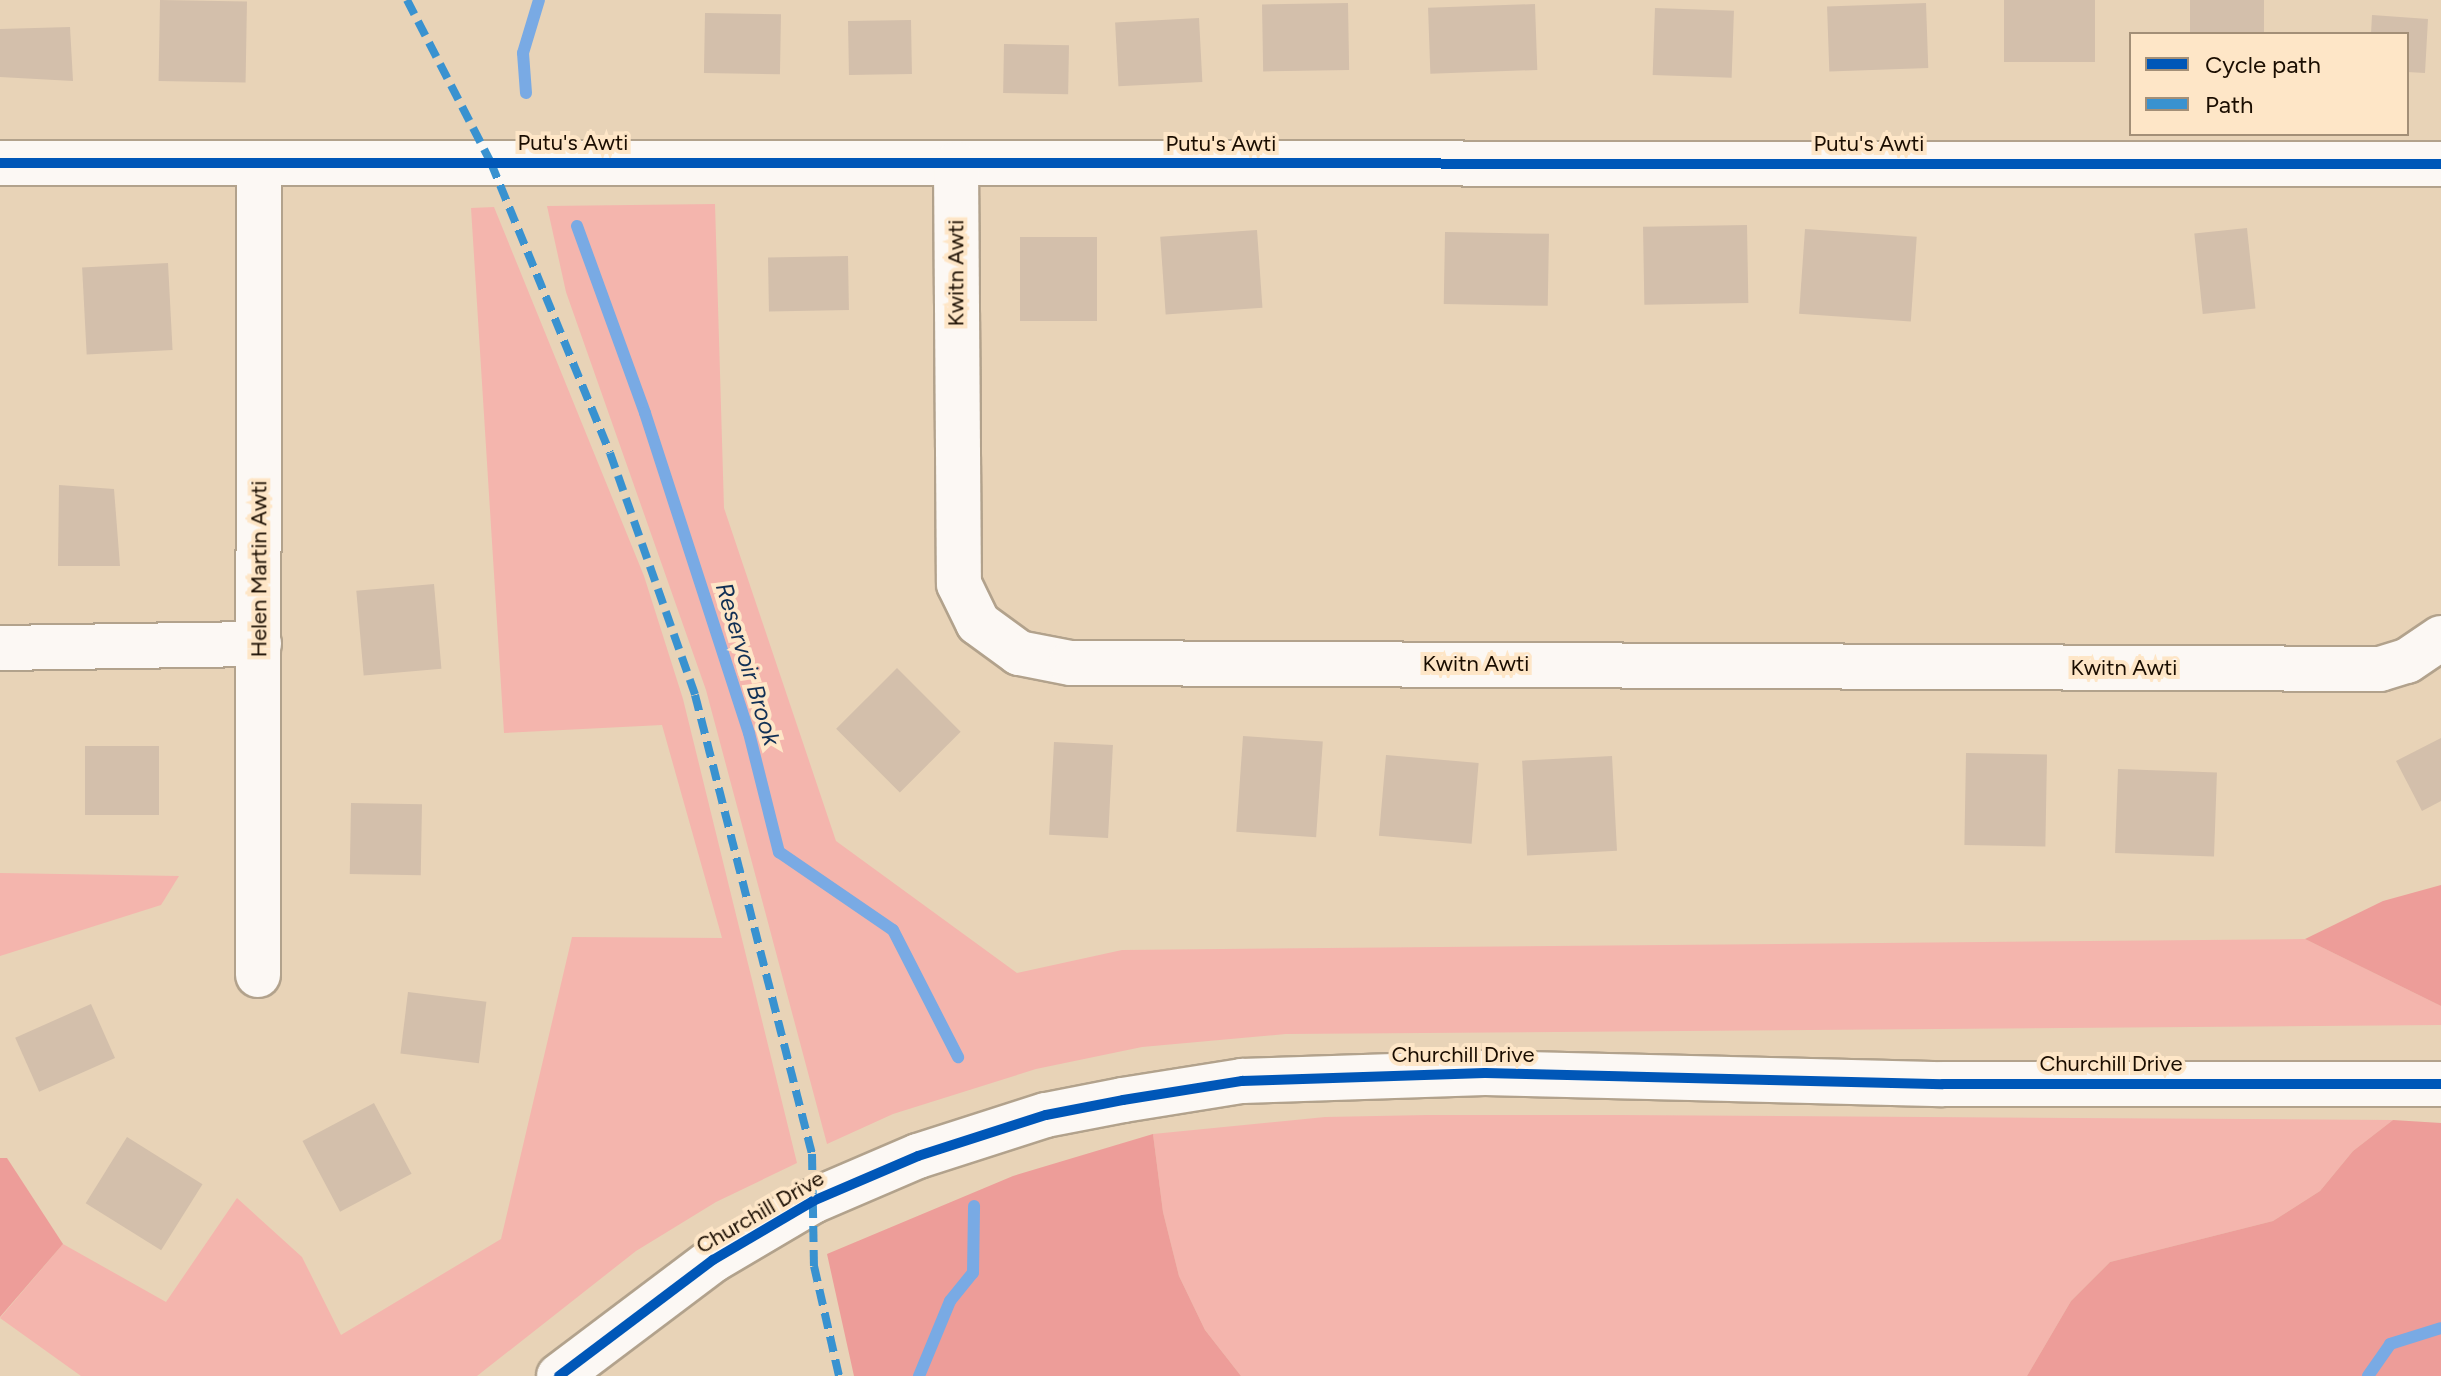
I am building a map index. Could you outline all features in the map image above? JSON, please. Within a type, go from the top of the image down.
[{"type":"street","name":"Putu's Awti","points":[[0,163],[2441,164]]},
{"type":"street","name":"Helen Martin Awti","points":[[258,975],[259,163]]},
{"type":"street","name":"Kwitn Awti","points":[[956,164],[959,584],[978,623],[1019,653],[1071,663],[2380,669],[2407,661],[2441,638]]},
{"type":"street","points":[[0,648],[259,644]]},
{"type":"street","name":"Churchill Drive","points":[[559,1376],[713,1260],[813,1201],[933,1152],[1046,1115],[1242,1081],[1485,1073],[1943,1084],[2441,1084]]},
{"type":"shaded area","points":[[715,204],[724,508],[836,841],[1017,973],[1122,950],[2305,939],[2441,1006],[2441,1025],[1286,1034],[1142,1047],[1036,1069],[893,1114],[827,1144],[706,690],[566,292],[547,206]]},
{"type":"shaded area","points":[[494,207],[644,576],[683,699],[797,1163],[716,1202],[636,1251],[477,1376],[81,1376],[0,1318],[63,1244],[166,1302],[237,1198],[302,1257],[341,1335],[501,1239],[572,937],[722,938],[662,725],[504,733],[471,208]]},
{"type":"shaded area","points":[[0,873],[179,876],[161,905],[0,956]]},
{"type":"shaded area","points":[[2441,885],[2441,1006],[2305,939],[2383,901]]},
{"type":"shaded area","points":[[1325,1117],[2393,1120],[2353,1151],[2320,1191],[2273,1221],[2110,1262],[2071,1301],[2027,1376],[1241,1376],[1205,1330],[1179,1276],[1163,1212],[1153,1134]]},
{"type":"shaded area","points":[[2393,1120],[2441,1123],[2441,1376],[2027,1376],[2071,1301],[2110,1262],[2273,1221],[2320,1191],[2353,1151]]},
{"type":"shaded area","points":[[1153,1134],[1163,1212],[1179,1276],[1205,1330],[1241,1376],[854,1376],[827,1254],[1013,1176]]},
{"type":"shaded area","points":[[0,1158],[7,1158],[63,1244],[0,1317]]},
{"type":"building","points":[[160,0],[247,2],[246,83],[159,81]]},
{"type":"building","points":[[2004,0],[2095,0],[2095,62],[2004,62]]},
{"type":"building","points":[[2190,0],[2264,0],[2264,32],[2190,32]]},
{"type":"building","points":[[1348,3],[1349,70],[1263,71],[1262,5]]},
{"type":"building","points":[[1926,3],[1928,68],[1829,71],[1827,6]]},
{"type":"building","points":[[1535,4],[1537,70],[1430,74],[1428,8]]},
{"type":"building","points":[[1655,8],[1734,11],[1732,78],[1653,75]]},
{"type":"building","points":[[705,13],[781,14],[780,74],[704,73]]},
{"type":"building","points":[[2372,15],[2428,19],[2425,73],[2409,72],[2409,32],[2371,32]]},
{"type":"building","points":[[1199,18],[1202,82],[1118,86],[1115,22]]},
{"type":"building","points":[[911,20],[912,74],[849,75],[848,21]]},
{"type":"building","points":[[70,27],[73,81],[0,77],[0,29]]},
{"type":"building","points":[[1004,44],[1069,45],[1068,94],[1003,93]]},
{"type":"building","points":[[1747,225],[1748,303],[1644,305],[1643,227]]},
{"type":"building","points":[[2247,228],[2255,309],[2203,314],[2194,234]]},
{"type":"building","points":[[1805,229],[1917,237],[1911,322],[1799,314]]},
{"type":"building","points":[[1257,230],[1262,308],[1166,315],[1160,237]]},
{"type":"building","points":[[1445,232],[1549,234],[1548,306],[1444,304]]},
{"type":"building","points":[[1020,237],[1097,237],[1097,321],[1020,321]]},
{"type":"building","points":[[848,256],[849,310],[769,311],[768,257]]},
{"type":"building","points":[[168,263],[173,350],[87,354],[82,268]]},
{"type":"building","points":[[59,485],[114,489],[120,566],[58,566]]},
{"type":"building","points":[[434,584],[441,669],[364,675],[356,591]]},
{"type":"building","points":[[897,668],[961,732],[900,792],[836,729]]},
{"type":"building","points":[[1243,736],[1323,742],[1316,837],[1236,832]]},
{"type":"building","points":[[2441,738],[2441,801],[2422,811],[2396,761]]},
{"type":"building","points":[[1054,742],[1113,745],[1108,838],[1049,835]]},
{"type":"building","points":[[85,746],[159,746],[159,815],[85,815]]},
{"type":"building","points":[[1966,753],[2047,754],[2045,846],[1964,845]]},
{"type":"building","points":[[1386,755],[1479,763],[1472,844],[1379,836]]},
{"type":"building","points":[[1612,756],[1617,851],[1527,856],[1522,761]]},
{"type":"building","points":[[2118,769],[2217,772],[2214,856],[2115,853]]},
{"type":"building","points":[[351,803],[422,804],[421,875],[350,874]]},
{"type":"building","points":[[408,992],[486,1002],[479,1063],[400,1054]]},
{"type":"building","points":[[91,1004],[115,1058],[39,1092],[15,1038]]},
{"type":"building","points":[[374,1103],[412,1174],[340,1212],[302,1141]]},
{"type":"building","points":[[127,1137],[202,1184],[161,1250],[86,1203]]},
{"type":"waterway","name":"Reservoir Brook","points":[[526,93],[523,53],[539,0]]},
{"type":"waterway","name":"Reservoir Brook","points":[[577,226],[645,413],[749,733],[779,852],[893,930],[958,1057]]},
{"type":"waterway","name":"Reservoir Brook","points":[[919,1376],[950,1301],[973,1273],[974,1206]]},
{"type":"waterway","points":[[2368,1376],[2390,1344],[2441,1328]]},
{"type":"marked path","points":[[407,0],[491,163],[610,453],[695,695],[812,1154],[814,1266],[839,1376]]},
{"type":"cycle path","points":[[0,163],[2441,164]]},
{"type":"cycle path","points":[[559,1376],[713,1260],[813,1201],[918,1156],[1046,1115],[1242,1081],[1485,1073],[1943,1084],[2441,1084]]}]
